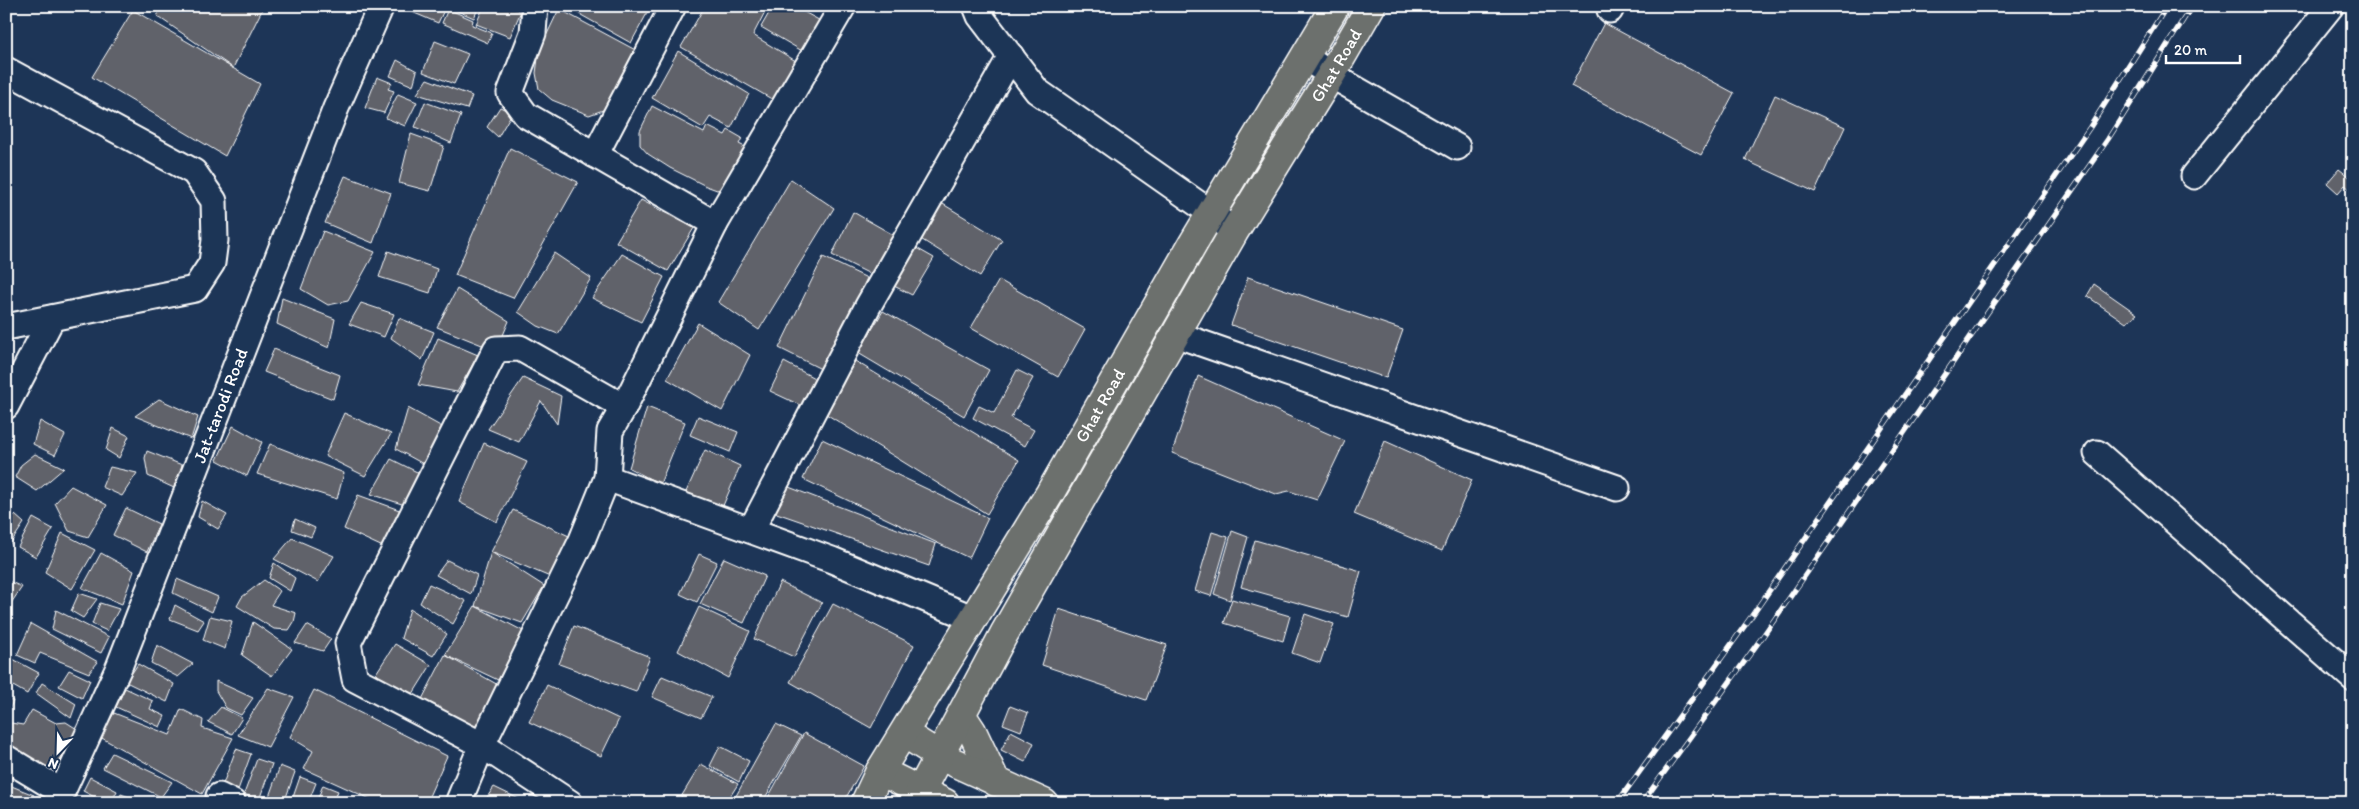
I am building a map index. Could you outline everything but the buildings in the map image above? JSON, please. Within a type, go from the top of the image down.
[{"type":"main road","name":"Ghat Road","points":[[865,803],[880,772],[905,734],[972,618],[1050,493],[1211,213],[1335,6]]},
{"type":"main road","name":"Ghat Road","points":[[917,797],[962,716],[1004,634],[1175,334],[1234,232],[1331,75],[1371,6]]},
{"type":"main road","points":[[962,716],[972,731],[996,782]]},
{"type":"main road","points":[[905,734],[940,756],[1044,803]]},
{"type":"main road","points":[[880,772],[917,797],[945,803]]},
{"type":"street","name":"Jat-tarodi Road","points":[[59,797],[118,667],[336,108],[381,6]]},
{"type":"street","points":[[535,6],[533,33],[510,93],[526,115],[714,224]]},
{"type":"street","points":[[595,155],[673,6]]},
{"type":"street","points":[[458,803],[482,745],[582,540],[607,478],[610,431],[624,407],[714,224],[843,6]]},
{"type":"street","points":[[976,6],[980,16],[1038,91],[1211,213],[1234,232]]},
{"type":"street","points":[[2194,176],[2331,6]]},
{"type":"street","points":[[751,530],[868,306],[1011,56]]},
{"type":"street","points":[[1305,57],[1331,75],[1457,148]]},
{"type":"street","points":[[6,70],[194,172],[214,201],[215,240],[212,263],[194,289],[6,327]]},
{"type":"street","points":[[6,406],[52,318]]},
{"type":"street","points":[[1175,334],[1617,488]]},
{"type":"street","points":[[570,803],[482,745],[354,679],[348,643],[496,349],[520,348],[624,407]]},
{"type":"street","points":[[2097,452],[2353,678]]},
{"type":"street","points":[[607,478],[832,560],[972,618]]},
{"type":"street","points":[[6,758],[59,797]]},
{"type":"railway","points":[[1617,803],[1751,617],[2090,127],[2167,6]]},
{"type":"railway","points":[[1642,803],[1763,636],[2108,139],[2192,6]]}]
